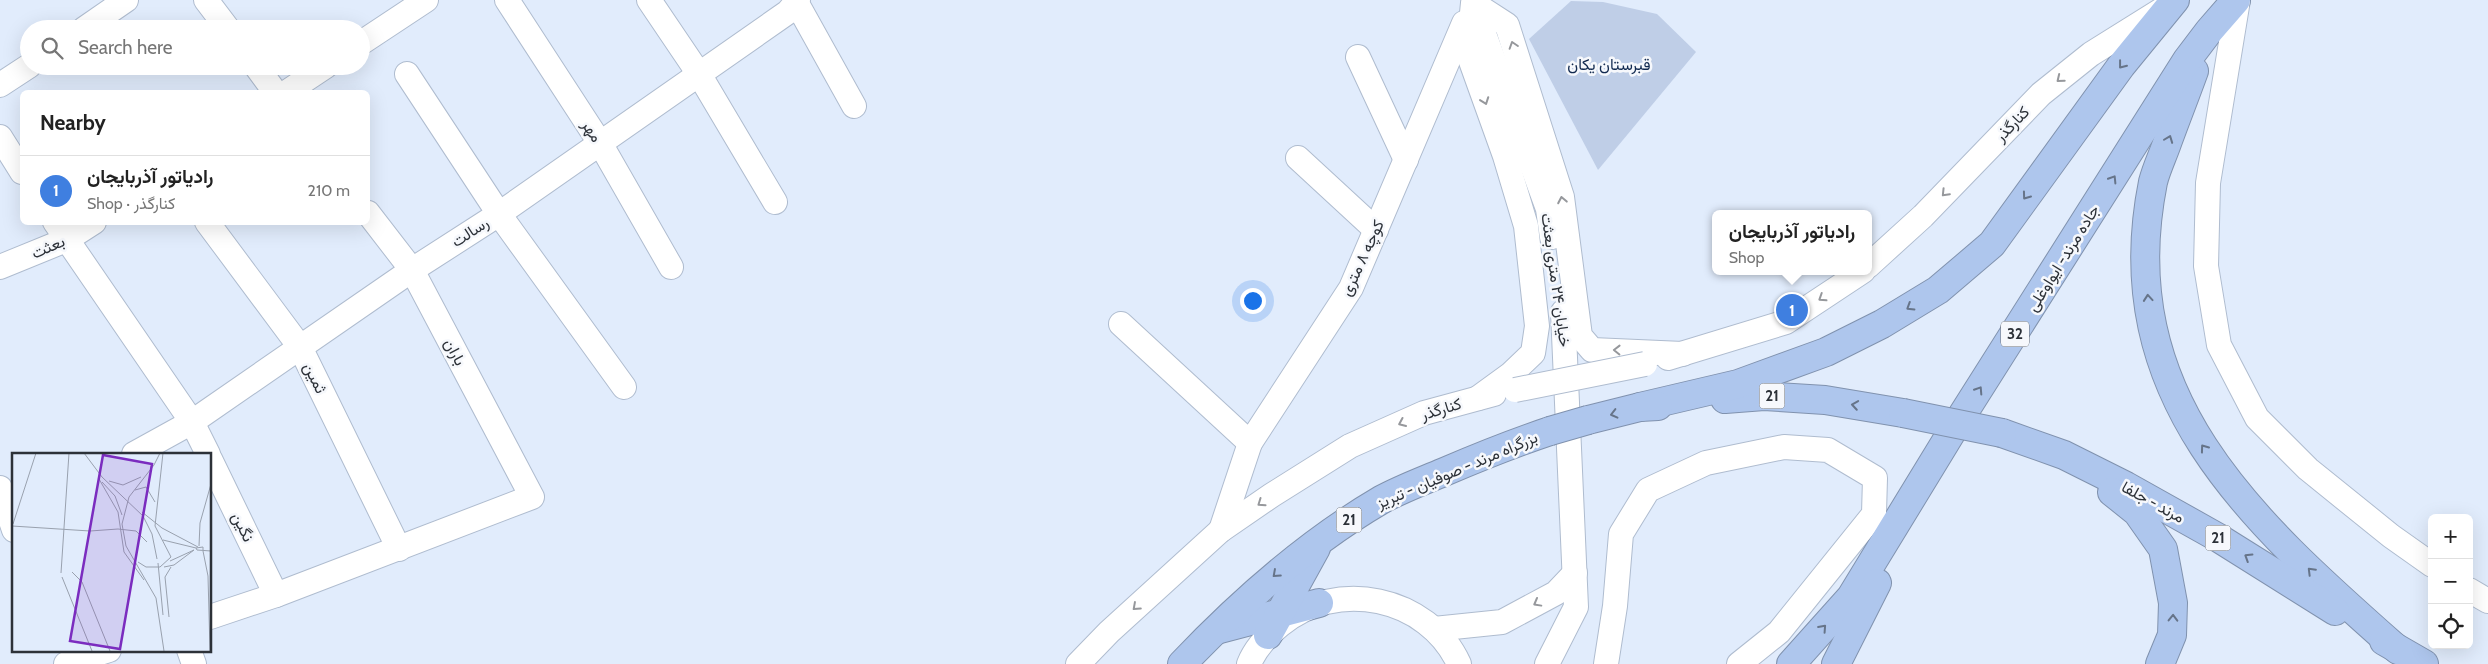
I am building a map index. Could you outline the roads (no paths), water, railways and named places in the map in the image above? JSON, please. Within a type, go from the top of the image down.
[{"type":"highway","name":"جاده مرند- ایواوغلی","points":[[1791,664],[1851,598],[1956,425],[2032,309],[2187,60],[2209,31],[2237,0]]},
{"type":"highway","points":[[1640,407],[1738,384],[1826,352],[1882,324],[1938,290],[1992,244],[2121,66],[2174,1]]},
{"type":"highway","points":[[2209,31],[2153,180],[2144,256],[2150,326],[2168,384],[2200,442],[2236,493],[2327,588],[2398,650]]},
{"type":"highway","name":"مرند - جلفا","points":[[1640,407],[1764,396],[1825,400],[1903,413],[2002,433],[2064,455],[2126,486],[2217,537],[2398,650],[2424,664]]},
{"type":"highway","name":"بزرگراه مرند - صوفیان - تبریز","points":[[1182,664],[1214,631],[1285,566],[1383,499],[1516,442],[1550,430],[1640,407]]},
{"type":"highway","points":[[1836,664],[1956,425]]},
{"type":"highway","points":[[2064,455],[2137,512],[2163,549],[2173,603],[2173,627],[2172,635],[2160,664]]},
{"type":"highway","points":[[1268,635],[1321,540]]},
{"type":"highway","points":[[1192,664],[1214,631],[1319,603]]},
{"type":"street","points":[[97,20],[126,0]]},
{"type":"street","points":[[206,0],[221,20]]},
{"type":"street","points":[[370,37],[426,0]]},
{"type":"street","name":"مهر","points":[[507,0],[600,143],[671,267]]},
{"type":"street","points":[[650,0],[699,74],[775,202]]},
{"type":"street","points":[[2237,0],[2208,183],[2206,266],[2219,344],[2257,418],[2308,469],[2391,536],[2428,561]]},
{"type":"street","points":[[797,1],[854,106]]},
{"type":"street","name":"رسالت","points":[[136,453],[192,422],[412,270],[498,214],[788,12],[797,1]]},
{"type":"street","points":[[1473,1],[1506,25],[1510,34],[1562,197],[1580,336],[1592,350],[1683,354]]},
{"type":"street","points":[[1473,1],[1468,53],[1526,226],[1537,326],[1533,353],[1511,374],[1478,398]]},
{"type":"street","name":"کوچه ۸ متری","points":[[1221,530],[1250,443],[1351,288],[1473,1]]},
{"type":"street","name":"خیابان ۲۴ متری بعثت","points":[[1473,1],[1548,209],[1564,329],[1576,607],[1547,664]]},
{"type":"street","name":"کنارگذر","points":[[1872,262],[1922,216],[2041,94],[2091,54],[2174,1]]},
{"type":"street","points":[[1358,57],[1406,160]]},
{"type":"street","points":[[0,85],[20,72]]},
{"type":"street","points":[[408,74],[498,214],[624,387]]},
{"type":"street","points":[[263,75],[274,90]]},
{"type":"street","points":[[290,90],[312,75]]},
{"type":"street","points":[[0,138],[20,169]]},
{"type":"street","points":[[1298,158],[1376,230]]},
{"type":"street","name":"باران","points":[[370,216],[412,270],[532,497],[398,549]]},
{"type":"street","name":"بعثت","points":[[0,267],[61,231],[83,225]]},
{"type":"street","name":"ثمین","points":[[209,225],[300,348],[398,549]]},
{"type":"street","points":[[61,231],[192,422],[208,453]]},
{"type":"street","name":"کنارگذر","points":[[1078,664],[1109,632],[1221,530],[1272,495],[1350,446],[1424,413],[1478,398],[1645,364],[1786,322],[1857,275]]},
{"type":"street","points":[[1121,324],[1250,443]]},
{"type":"street","points":[[1606,664],[1615,606],[1621,534],[1648,490],[1706,464],[1784,447],[1828,450],[1875,478],[1874,514],[1780,632],[1739,664]]},
{"type":"street","name":"نگین","points":[[211,461],[276,595]]},
{"type":"street","points":[[0,488],[9,518]]},
{"type":"street","points":[[211,617],[276,595],[398,549]]},
{"type":"street","points":[[1434,629],[1502,622],[1556,592],[1575,573]]},
{"type":"street","points":[[2473,592],[2488,601]]},
{"type":"street","points":[[1249,664],[1268,635],[1292,616],[1319,603],[1350,598],[1380,600],[1408,611],[1434,629],[1453,652],[1459,664]]},
{"type":"street","points":[[66,664],[102,652]]},
{"type":"street","points":[[190,652],[194,664]]},
{"type":"place","name":"رادیاتور آذربایجان","points":[[1792,310]]},
{"type":"park label","name":"قبرستان یکان","points":[[1609,64]]}]
